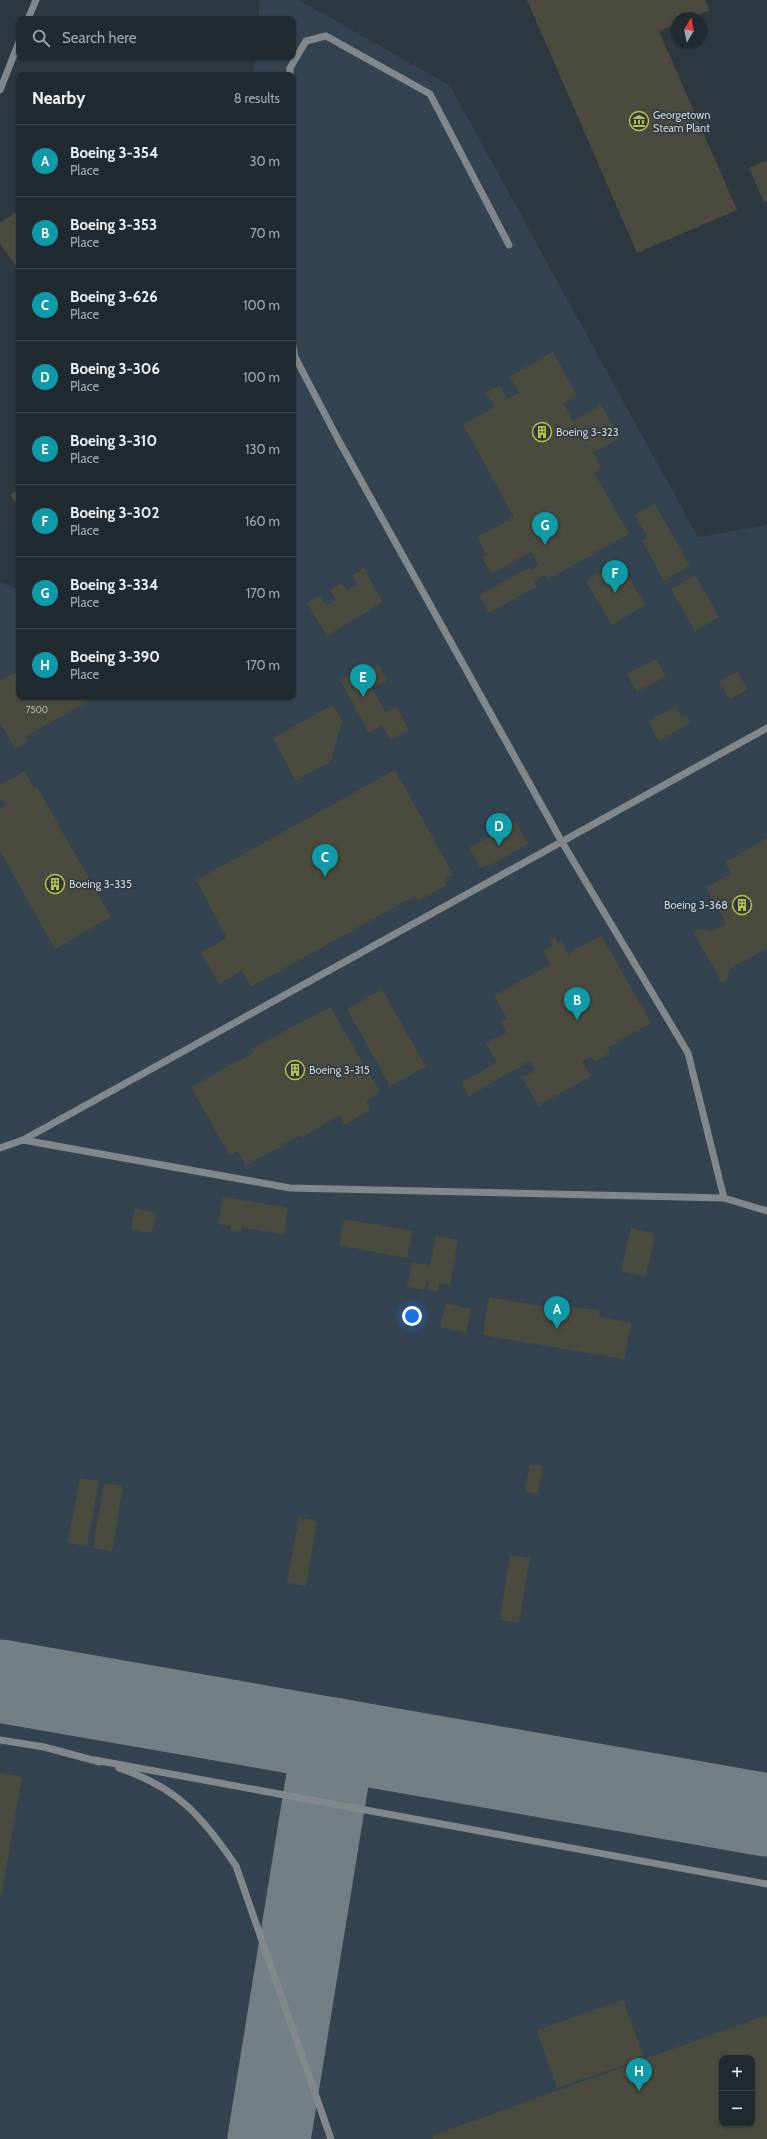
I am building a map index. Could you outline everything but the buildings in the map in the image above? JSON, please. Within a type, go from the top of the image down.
[{"type":"lane","points":[[29,16],[36,0]]},
{"type":"lane","points":[[296,58],[306,41],[326,36],[430,94],[509,245]]},
{"type":"lane","points":[[0,90],[16,50]]},
{"type":"lane","points":[[290,72],[290,68],[295,60]]},
{"type":"lane","points":[[296,357],[339,441],[562,842],[688,1053],[724,1198]]},
{"type":"lane","points":[[0,1148],[23,1140],[767,728]]},
{"type":"lane","points":[[23,1140],[290,1188],[724,1198],[767,1211]]},
{"type":"lane","points":[[0,1740],[44,1747],[95,1760],[767,1884]]},
{"type":"lane","points":[[95,1760],[147,1778],[190,1807],[211,1829],[236,1866],[331,2139]]},
{"type":"shaded area","points":[[260,0],[299,0],[447,84],[453,91],[698,537],[767,525],[767,2139],[0,2139],[0,582],[16,589],[16,700],[296,700],[296,72],[253,72],[255,60],[296,60],[296,16],[258,16]]},
{"type":"taxiway","points":[[0,1681],[767,1815]]},
{"type":"taxiway","points":[[269,2139],[334,1739]]},
{"type":"place","name":"Georgetown Steam Plant","points":[[639,121]]},
{"type":"place","name":"Boeing 3-323","points":[[542,432]]},
{"type":"place","name":"Boeing 3-334","points":[[545,545]]},
{"type":"place","name":"Boeing 3-302","points":[[615,593]]},
{"type":"place","name":"Boeing 3-310","points":[[363,697]]},
{"type":"place","name":"Boeing 3-306","points":[[499,846]]},
{"type":"place","name":"Boeing 3-626","points":[[325,877]]},
{"type":"place","name":"Boeing 3-335","points":[[55,884]]},
{"type":"place","name":"Boeing 3-368","points":[[742,905]]},
{"type":"place","name":"Boeing 3-353","points":[[577,1020]]},
{"type":"place","name":"Boeing 3-315","points":[[295,1070]]},
{"type":"place","name":"Boeing 3-354","points":[[557,1329]]},
{"type":"place","name":"Boeing 3-390","points":[[639,2091]]}]
